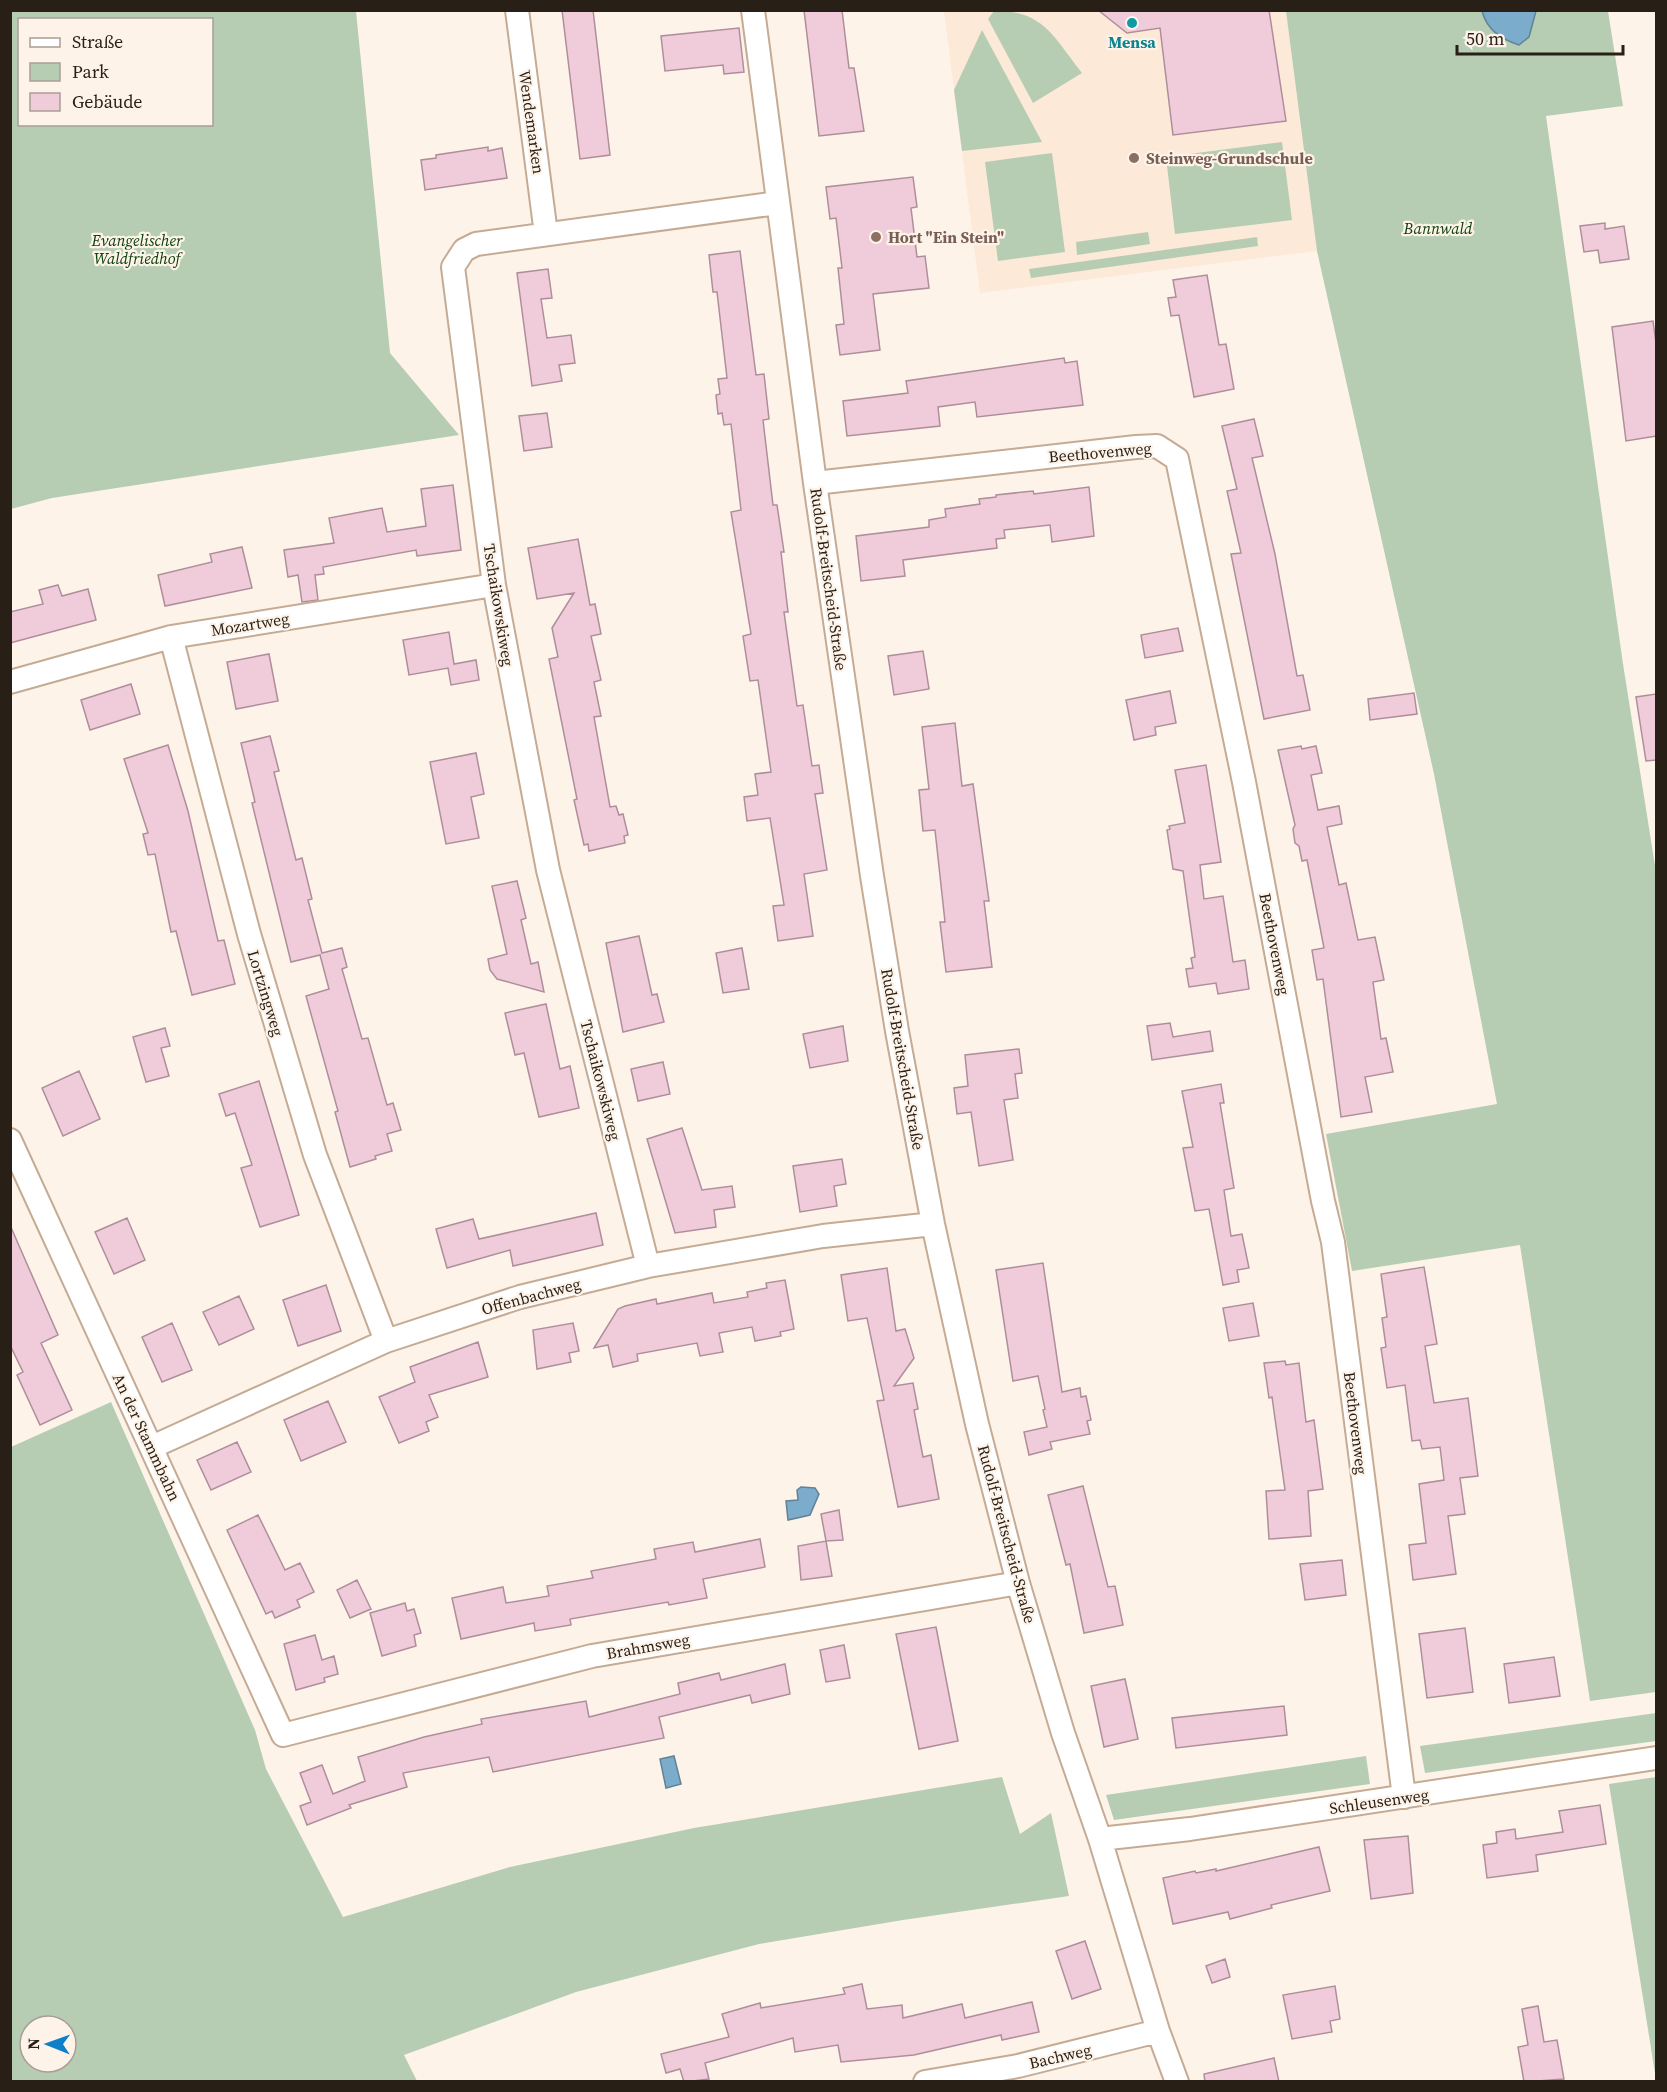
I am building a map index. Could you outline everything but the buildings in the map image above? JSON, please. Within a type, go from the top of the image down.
[{"type":"street","name":"Wendemarken","points":[[517,10],[546,234]]},
{"type":"street","name":"Rudolf-Breitscheid-Straße","points":[[753,10],[815,483],[893,1009],[933,1224],[977,1424],[1018,1583],[1063,1733],[1100,1839],[1158,2031],[1177,2082]]},
{"type":"street","name":"Tschaikowskiweg","points":[[648,1266],[548,870],[494,585],[453,267],[465,250],[476,244],[777,203]]},
{"type":"street","name":"Beethovenweg","points":[[815,483],[1136,447],[1157,446],[1177,459],[1244,782],[1323,1201],[1333,1242],[1404,1797]]},
{"type":"street","name":"Mozartweg","points":[[10,682],[171,637],[494,585]]},
{"type":"street","name":"Lortzingweg","points":[[171,637],[249,934],[315,1155],[386,1341]]},
{"type":"street","name":"An der Stammbahn","points":[[10,1140],[283,1734]]},
{"type":"street","name":"Offenbachweg","points":[[152,1447],[386,1341],[520,1297],[648,1266],[823,1236],[933,1224]]},
{"type":"street","name":"Brahmsweg","points":[[283,1734],[592,1656],[1018,1583]]},
{"type":"street","name":"Schleusenweg","points":[[1100,1839],[1404,1797],[1656,1758]]},
{"type":"street","name":"Bachweg","points":[[925,2082],[1018,2066],[1158,2031]]},
{"type":"shaded area","name":"Steinweg-Grundschule","points":[[944,11],[1286,11],[1317,251],[980,293]]},
{"type":"green space","name":"Evangelischer Waldfriedhof","points":[[11,10],[356,11],[390,353],[459,435],[52,498],[11,509]]},
{"type":"green space","points":[[994,11],[1025,15],[1046,28],[1082,73],[1033,103],[988,19]]},
{"type":"green space","name":"Bannwald","points":[[1286,11],[1608,11],[1623,106],[1546,116],[1623,664],[1656,872],[1656,1692],[1590,1701],[1520,1245],[1352,1271],[1326,1134],[1497,1104],[1434,774],[1317,251]]},
{"type":"green space","points":[[982,30],[1042,142],[962,151],[954,90]]},
{"type":"green space","points":[[1282,142],[1292,220],[1175,234],[1166,157]]},
{"type":"green space","points":[[1052,153],[1065,252],[998,261],[985,162]]},
{"type":"green space","points":[[1148,232],[1150,244],[1077,255],[1076,242]]},
{"type":"green space","points":[[1257,237],[1258,246],[1031,278],[1029,269]]},
{"type":"green space","points":[[111,1402],[255,1730],[266,1769],[343,1917],[510,1867],[694,1828],[1002,1777],[1020,1834],[1051,1813],[1069,1896],[759,1944],[576,1992],[404,2055],[417,2081],[11,2081],[11,1447]]},
{"type":"green space","points":[[1656,1713],[1656,1741],[1425,1773],[1420,1746]]},
{"type":"green space","points":[[1366,1756],[1370,1784],[1114,1820],[1106,1795]]},
{"type":"green space","points":[[1656,1777],[1656,2080],[1609,1784]]},
{"type":"water","points":[[1482,11],[1536,11],[1529,37],[1519,45],[1506,40],[1491,29]]},
{"type":"water","points":[[801,1487],[815,1488],[819,1494],[810,1515],[788,1520],[786,1501],[798,1500],[797,1490]]},
{"type":"water","points":[[674,1756],[681,1784],[666,1788],[660,1759]]},
{"type":"place","name":"Mensa","points":[[1132,23]]},
{"type":"place","name":"Steinweg-Grundschule","points":[[1134,158]]},
{"type":"place","name":"Hort \"Ein Stein\"","points":[[876,237]]}]
